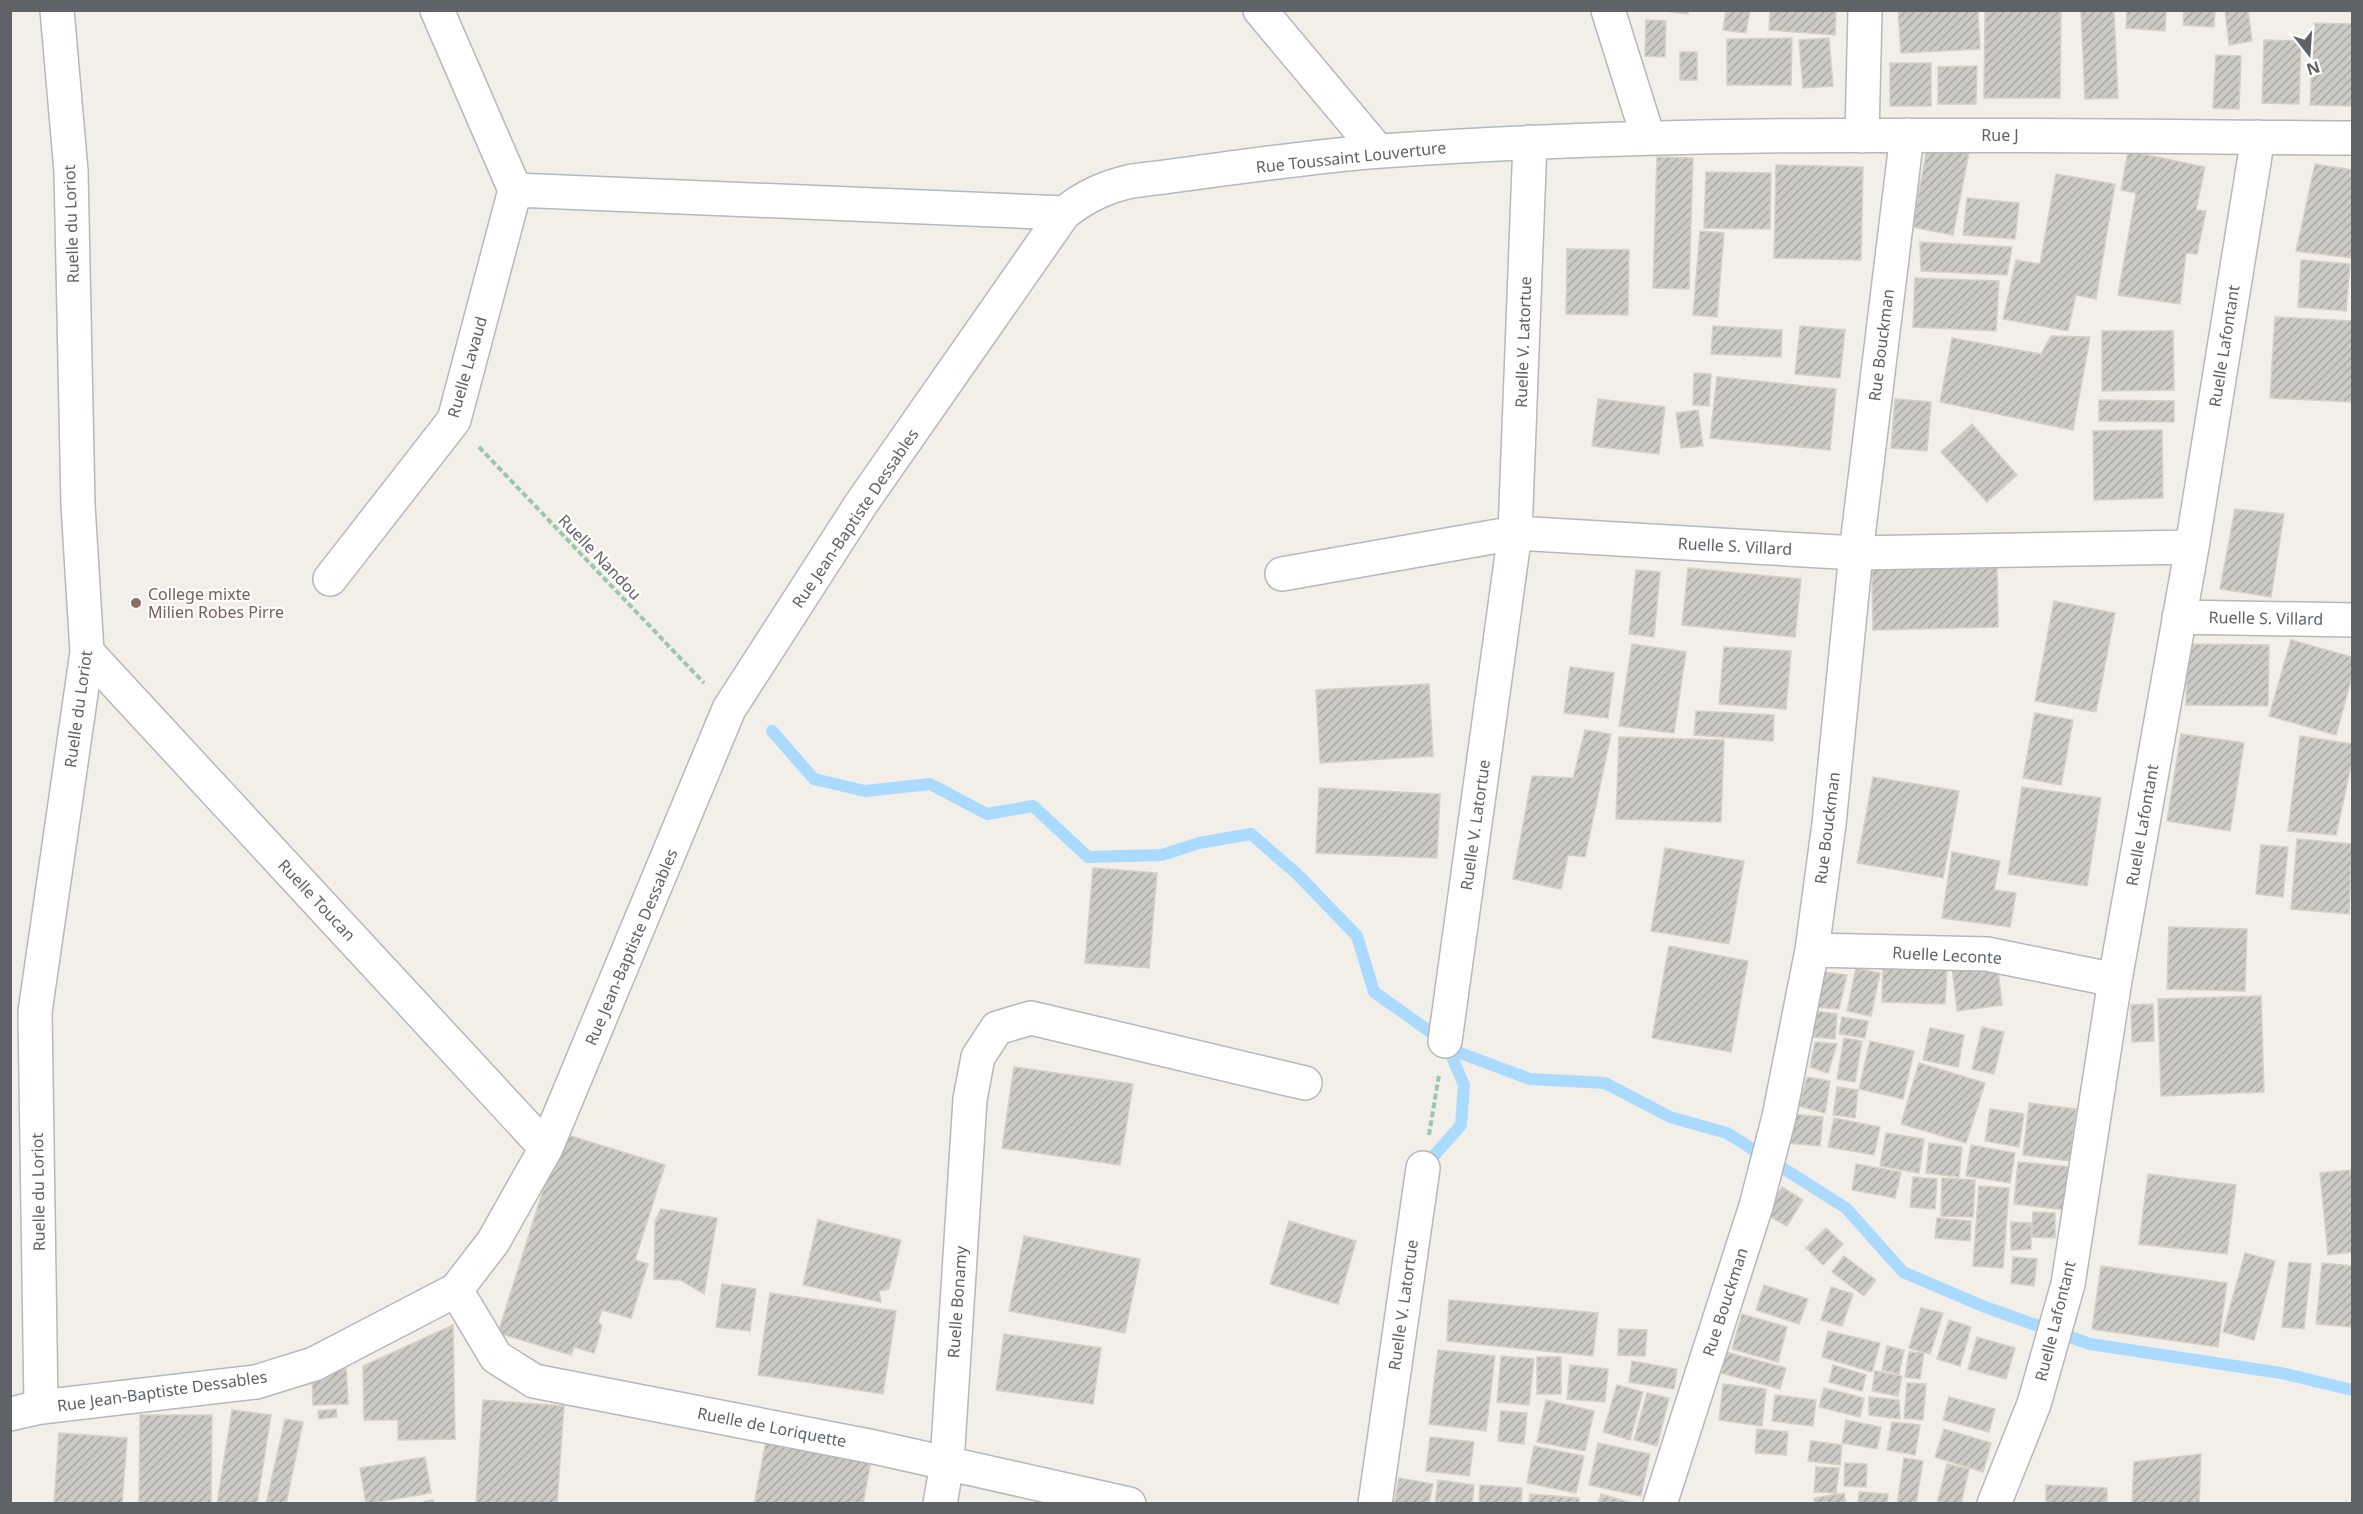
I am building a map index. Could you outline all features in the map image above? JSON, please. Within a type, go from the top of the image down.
[{"type":"street","name":"Ruelle du Loriot","points":[[26,1411],[35,1012],[87,652],[78,505],[71,171],[57,10]]},
{"type":"street","points":[[437,10],[515,190],[834,201],[1064,213]]},
{"type":"street","points":[[1260,10],[1378,151]]},
{"type":"street","points":[[1608,10],[1648,137]]},
{"type":"street","points":[[1862,136],[1865,10]]},
{"type":"street","name":"Rue J","points":[[1648,137],[1906,135],[2352,138]]},
{"type":"street","name":"Rue Bouckman","points":[[1660,1503],[1756,1206],[1779,1117],[1812,950],[1829,824],[1856,553],[1906,135]]},
{"type":"street","name":"Rue Toussaint Louverture","points":[[1064,213],[1083,197],[1132,181],[1378,151],[1648,137]]},
{"type":"street","name":"Ruelle Lafontant","points":[[1994,1503],[2034,1404],[2068,1284],[2115,980],[2192,547],[2258,137]]},
{"type":"street","name":"Ruelle V. Latortue","points":[[1445,1041],[1515,532],[1530,142]]},
{"type":"street","name":"Ruelle Lavaud","points":[[330,579],[454,420],[515,190]]},
{"type":"street","name":"Rue Jean-Baptiste Dessables","points":[[26,1411],[256,1382],[314,1364],[456,1290],[493,1242],[546,1148],[729,709],[861,504],[1064,213]]},
{"type":"street","name":"Ruelle S. Villard","points":[[1282,574],[1515,532],[1856,553],[2192,547]]},
{"type":"street","name":"Ruelle S. Villard","points":[[2179,617],[2352,620]]},
{"type":"street","name":"Ruelle Toucan","points":[[87,652],[546,1148]]},
{"type":"street","name":"Ruelle Leconte","points":[[1812,950],[1987,954],[2115,980]]},
{"type":"street","name":"Ruelle Bonamy","points":[[940,1503],[947,1463],[970,1099],[978,1057],[997,1028],[1031,1017],[1305,1083]]},
{"type":"street","name":"Ruelle V. Latortue","points":[[1375,1503],[1423,1168]]},
{"type":"street","name":"Ruelle de Loriquette","points":[[456,1290],[496,1357],[534,1381],[947,1463],[1129,1503]]},
{"type":"path","name":"Ruelle Nandou","points":[[454,420],[729,709]]},
{"type":"path","points":[[1423,1168],[1445,1041]]},
{"type":"building","points":[[1657,10],[1688,10],[1688,14]]},
{"type":"building","points":[[1726,10],[1750,10],[1746,33],[1723,30]]},
{"type":"building","points":[[1770,10],[1836,10],[1835,35],[1769,30]]},
{"type":"building","points":[[1898,10],[1978,10],[1980,49],[1901,53]]},
{"type":"building","points":[[1985,10],[2061,10],[2060,98],[1984,98]]},
{"type":"building","points":[[2081,10],[2114,10],[2118,98],[2085,99]]},
{"type":"building","points":[[2127,10],[2166,10],[2165,31],[2126,28]]},
{"type":"building","points":[[2184,10],[2215,10],[2214,27],[2183,25]]},
{"type":"building","points":[[2225,10],[2248,10],[2252,41],[2229,45]]},
{"type":"building","points":[[1646,20],[1666,21],[1665,57],[1645,56]]},
{"type":"building","points":[[2314,23],[2352,24],[2352,106],[2310,105]]},
{"type":"building","points":[[1792,38],[1791,85],[1727,85],[1727,39]]},
{"type":"building","points":[[1829,38],[1833,86],[1803,88],[1799,40]]},
{"type":"building","points":[[2264,40],[2301,41],[2299,104],[2262,103]]},
{"type":"building","points":[[1680,52],[1697,52],[1697,80],[1680,80]]},
{"type":"building","points":[[2216,55],[2241,56],[2239,109],[2213,108]]},
{"type":"building","points":[[1890,63],[1931,63],[1931,106],[1890,106]]},
{"type":"building","points":[[1977,66],[1976,104],[1938,104],[1938,67]]},
{"type":"building","points":[[1928,144],[1969,152],[1953,235],[1912,227]]},
{"type":"building","points":[[2128,151],[2205,167],[2196,210],[2206,211],[2197,254],[2186,253],[2180,304],[2118,295],[2136,193],[2121,190]]},
{"type":"building","points":[[1657,157],[1693,158],[1689,289],[1653,288]]},
{"type":"building","points":[[2315,164],[2352,170],[2352,258],[2296,251]]},
{"type":"building","points":[[1776,165],[1863,167],[1861,260],[1774,258]]},
{"type":"building","points":[[1706,172],[1771,173],[1770,229],[1704,228]]},
{"type":"building","points":[[2056,174],[2115,184],[2096,299],[2076,295],[2068,331],[2003,319],[2016,260],[2040,264]]},
{"type":"building","points":[[1967,198],[2019,203],[2015,239],[1963,235]]},
{"type":"building","points":[[1700,231],[1724,233],[1717,317],[1693,315]]},
{"type":"building","points":[[1920,242],[2012,247],[2007,275],[1921,271]]},
{"type":"building","points":[[1567,249],[1629,250],[1628,315],[1566,314]]},
{"type":"building","points":[[2301,260],[2350,264],[2346,311],[2298,307]]},
{"type":"building","points":[[1915,278],[1999,281],[1996,331],[1913,327]]},
{"type":"building","points":[[2275,317],[2352,321],[2352,402],[2270,398]]},
{"type":"building","points":[[1713,326],[1782,330],[1781,357],[1711,354]]},
{"type":"building","points":[[1800,326],[1845,330],[1840,378],[1795,374]]},
{"type":"building","points":[[2102,331],[2173,331],[2174,390],[2102,391]]},
{"type":"building","points":[[2051,336],[2090,337],[2073,430],[1940,402],[1952,338],[2041,354]]},
{"type":"building","points":[[1694,373],[1711,374],[1709,406],[1693,405]]},
{"type":"building","points":[[1717,377],[1836,389],[1830,450],[1710,438]]},
{"type":"building","points":[[1598,399],[1665,407],[1659,454],[1592,446]]},
{"type":"building","points":[[1895,399],[1931,402],[1927,451],[1891,448]]},
{"type":"building","points":[[2099,400],[2174,401],[2174,422],[2099,421]]},
{"type":"building","points":[[1698,410],[1703,446],[1681,448],[1676,413]]},
{"type":"building","points":[[1972,424],[2017,475],[1987,502],[1941,452]]},
{"type":"building","points":[[2162,430],[2163,498],[2094,500],[2093,431]]},
{"type":"building","points":[[2235,509],[2284,514],[2271,597],[2220,589]]},
{"type":"building","points":[[1997,566],[1998,627],[1873,630],[1872,569]]},
{"type":"building","points":[[1688,568],[1801,579],[1795,637],[1682,625]]},
{"type":"building","points":[[1636,570],[1660,572],[1654,637],[1629,634]]},
{"type":"building","points":[[2054,601],[2115,613],[2096,712],[2035,701]]},
{"type":"building","points":[[2291,640],[2352,657],[2352,677],[2336,735],[2269,716]]},
{"type":"building","points":[[1632,644],[1686,652],[1674,733],[1619,726]]},
{"type":"building","points":[[2187,644],[2269,645],[2268,706],[2186,705]]},
{"type":"building","points":[[1724,647],[1791,651],[1786,709],[1719,704]]},
{"type":"building","points":[[1570,667],[1614,673],[1608,718],[1564,713]]},
{"type":"building","points":[[1429,684],[1433,756],[1320,763],[1316,690]]},
{"type":"building","points":[[1696,711],[1774,715],[1773,741],[1694,735]]},
{"type":"building","points":[[2035,713],[2073,720],[2061,785],[2023,778]]},
{"type":"building","points":[[1585,730],[1611,734],[1585,857],[1568,855],[1561,889],[1513,879],[1532,776],[1573,778]]},
{"type":"building","points":[[2181,734],[2244,743],[2230,831],[2167,821]]},
{"type":"building","points":[[2300,736],[2352,744],[2352,761],[2336,835],[2288,831]]},
{"type":"building","points":[[1619,737],[1724,740],[1721,822],[1616,819]]},
{"type":"building","points":[[1873,777],[1959,791],[1943,878],[1857,863]]},
{"type":"building","points":[[2022,787],[2101,798],[2087,886],[2008,874]]},
{"type":"building","points":[[1319,788],[1440,794],[1437,858],[1316,853]]},
{"type":"building","points":[[2297,839],[2352,844],[2349,914],[2291,909]]},
{"type":"building","points":[[2261,845],[2288,847],[2283,897],[2256,894]]},
{"type":"building","points":[[1665,848],[1744,861],[1729,944],[1651,931]]},
{"type":"building","points":[[1952,852],[2000,861],[1994,890],[2016,893],[2010,927],[1942,918]]},
{"type":"building","points":[[1093,868],[1157,873],[1149,968],[1085,963]]},
{"type":"building","points":[[2169,927],[2247,929],[2245,991],[2167,989]]},
{"type":"building","points":[[1669,946],[1748,961],[1731,1052],[1652,1038]]},
{"type":"building","points":[[1997,962],[2002,1005],[1957,1011],[1952,967]]},
{"type":"building","points":[[1883,967],[1947,969],[1945,1004],[1882,1002]]},
{"type":"building","points":[[1856,968],[1880,973],[1871,1016],[1847,1011]]},
{"type":"building","points":[[1824,972],[1847,975],[1839,1009],[1815,1007]]},
{"type":"building","points":[[2261,996],[2264,1092],[2161,1096],[2158,999]]},
{"type":"building","points":[[2153,1004],[2154,1041],[2132,1042],[2131,1005]]},
{"type":"building","points":[[1816,1011],[1837,1014],[1835,1039],[1813,1037]]},
{"type":"building","points":[[1842,1017],[1868,1021],[1865,1038],[1839,1034]]},
{"type":"building","points":[[1982,1027],[2004,1032],[1994,1074],[1972,1069]]},
{"type":"building","points":[[1930,1028],[1964,1035],[1958,1067],[1923,1060]]},
{"type":"building","points":[[1844,1038],[1862,1041],[1855,1082],[1837,1079]]},
{"type":"building","points":[[1870,1041],[1914,1051],[1903,1099],[1859,1089]]},
{"type":"building","points":[[1815,1042],[1837,1044],[1828,1073],[1810,1067]]},
{"type":"building","points":[[1919,1063],[1985,1083],[1966,1143],[1901,1124]]},
{"type":"building","points":[[1014,1067],[1133,1084],[1120,1165],[1002,1148]]},
{"type":"building","points":[[1807,1077],[1830,1081],[1825,1113],[1799,1106]]},
{"type":"building","points":[[1837,1087],[1858,1090],[1855,1118],[1833,1115]]},
{"type":"building","points":[[2029,1103],[2076,1109],[2070,1161],[2023,1155]]},
{"type":"building","points":[[1990,1109],[2024,1114],[2019,1147],[1985,1141]]},
{"type":"building","points":[[1791,1114],[1823,1117],[1820,1146],[1787,1143]]},
{"type":"building","points":[[1834,1118],[1880,1127],[1874,1155],[1828,1147]]},
{"type":"building","points":[[561,1133],[665,1165],[635,1260],[648,1264],[631,1318],[602,1310],[598,1322],[602,1326],[594,1353],[574,1347],[571,1355],[498,1333]]},
{"type":"building","points":[[1886,1133],[1924,1139],[1919,1173],[1880,1166]]},
{"type":"building","points":[[1929,1143],[1962,1147],[1959,1177],[1926,1173]]},
{"type":"building","points":[[1971,1145],[2015,1153],[2010,1183],[1966,1176]]},
{"type":"building","points":[[2018,1162],[2070,1167],[2066,1210],[2014,1204]]},
{"type":"building","points":[[1856,1164],[1901,1172],[1895,1198],[1852,1190]]},
{"type":"building","points":[[2352,1170],[2352,1252],[2328,1255],[2320,1173]]},
{"type":"building","points":[[2148,1174],[2236,1185],[2227,1254],[2139,1244]]},
{"type":"building","points":[[1913,1177],[1937,1179],[1935,1209],[1910,1207]]},
{"type":"building","points":[[1942,1178],[1975,1180],[1973,1217],[1941,1216]]},
{"type":"building","points":[[1979,1186],[2009,1188],[2003,1268],[1973,1266]]},
{"type":"building","points":[[1782,1187],[1803,1200],[1787,1226],[1765,1214]]},
{"type":"building","points":[[661,1209],[717,1218],[704,1294],[681,1280],[654,1279],[655,1221]]},
{"type":"building","points":[[2033,1212],[2055,1213],[2055,1238],[2032,1237]]},
{"type":"building","points":[[1937,1218],[1971,1221],[1970,1241],[1935,1238]]},
{"type":"building","points":[[818,1220],[901,1240],[889,1289],[879,1291],[881,1302],[803,1285]]},
{"type":"building","points":[[1289,1221],[1356,1241],[1338,1304],[1270,1284]]},
{"type":"building","points":[[2011,1222],[2031,1223],[2031,1249],[2011,1250]]},
{"type":"building","points":[[1826,1228],[1843,1244],[1823,1265],[1806,1248]]},
{"type":"building","points":[[1024,1236],[1140,1259],[1125,1333],[1009,1311]]},
{"type":"building","points":[[2245,1253],[2275,1261],[2254,1340],[2223,1332]]},
{"type":"building","points":[[1844,1256],[1876,1280],[1864,1296],[1832,1272]]},
{"type":"building","points":[[2013,1257],[2037,1259],[2034,1286],[2011,1283]]},
{"type":"building","points":[[2289,1262],[2311,1264],[2304,1329],[2282,1327]]},
{"type":"building","points":[[2322,1263],[2352,1266],[2352,1327],[2316,1324]]},
{"type":"building","points":[[2101,1266],[2227,1283],[2218,1347],[2092,1329]]},
{"type":"building","points":[[722,1284],[756,1289],[750,1331],[716,1327]]},
{"type":"building","points":[[1764,1285],[1808,1299],[1799,1324],[1756,1310]]},
{"type":"building","points":[[1831,1287],[1853,1294],[1842,1326],[1821,1320]]},
{"type":"building","points":[[770,1293],[896,1311],[883,1394],[758,1375]]},
{"type":"building","points":[[1449,1300],[1598,1313],[1593,1356],[1447,1341]]},
{"type":"building","points":[[1921,1308],[1943,1313],[1930,1354],[1909,1348]]},
{"type":"building","points":[[1742,1314],[1787,1327],[1778,1362],[1732,1349]]},
{"type":"building","points":[[1949,1320],[1971,1327],[1960,1366],[1937,1359]]},
{"type":"building","points":[[453,1325],[455,1439],[398,1440],[398,1420],[364,1420],[363,1366]]},
{"type":"building","points":[[1619,1329],[1647,1330],[1645,1356],[1618,1355]]},
{"type":"building","points":[[1828,1331],[1880,1343],[1872,1372],[1822,1357]]},
{"type":"building","points":[[1004,1334],[1101,1348],[1093,1404],[996,1390]]},
{"type":"building","points":[[1977,1337],[2015,1348],[2006,1379],[1968,1369]]},
{"type":"building","points":[[1887,1346],[1904,1350],[1899,1374],[1882,1370]]},
{"type":"building","points":[[1438,1350],[1495,1356],[1486,1431],[1429,1424]]},
{"type":"building","points":[[1726,1352],[1786,1368],[1780,1389],[1721,1373]]},
{"type":"building","points":[[1909,1352],[1924,1353],[1920,1379],[1905,1377]]},
{"type":"building","points":[[1501,1356],[1534,1359],[1529,1405],[1497,1402]]},
{"type":"building","points":[[1537,1357],[1561,1357],[1561,1394],[1537,1394]]},
{"type":"building","points":[[346,1361],[348,1404],[313,1405],[312,1377]]},
{"type":"building","points":[[1632,1361],[1677,1369],[1674,1389],[1629,1382]]},
{"type":"building","points":[[1570,1365],[1608,1369],[1605,1402],[1567,1399]]},
{"type":"building","points":[[1833,1365],[1866,1375],[1862,1391],[1829,1382]]},
{"type":"building","points":[[1875,1371],[1902,1376],[1898,1396],[1872,1391]]},
{"type":"building","points":[[1907,1383],[1926,1384],[1923,1420],[1904,1418]]},
{"type":"building","points":[[1723,1384],[1766,1389],[1762,1426],[1719,1420]]},
{"type":"building","points":[[1617,1385],[1643,1392],[1630,1440],[1603,1432]]},
{"type":"building","points":[[1824,1388],[1864,1398],[1860,1417],[1819,1407]]},
{"type":"building","points":[[1647,1393],[1669,1398],[1657,1446],[1634,1440]]},
{"type":"building","points":[[1775,1395],[1816,1400],[1813,1426],[1772,1421]]},
{"type":"building","points":[[1869,1397],[1899,1400],[1900,1419],[1869,1415]]},
{"type":"building","points":[[1949,1397],[1995,1409],[1989,1432],[1943,1420]]},
{"type":"building","points":[[483,1400],[564,1406],[557,1504],[476,1504]]},
{"type":"building","points":[[1546,1400],[1594,1411],[1585,1451],[1537,1442]]},
{"type":"building","points":[[336,1409],[337,1417],[319,1419],[318,1411]]},
{"type":"building","points":[[232,1410],[271,1415],[257,1504],[217,1504]]},
{"type":"building","points":[[1501,1411],[1527,1413],[1524,1444],[1498,1441]]},
{"type":"building","points":[[140,1415],[212,1415],[211,1504],[139,1504]]},
{"type":"building","points":[[285,1419],[303,1422],[286,1504],[266,1504]]},
{"type":"building","points":[[1846,1420],[1881,1427],[1877,1449],[1842,1443]]},
{"type":"building","points":[[1892,1422],[1920,1425],[1915,1455],[1887,1450]]},
{"type":"building","points":[[1757,1429],[1788,1432],[1786,1455],[1755,1453]]},
{"type":"building","points":[[1944,1429],[1991,1443],[1983,1472],[1935,1457]]},
{"type":"building","points":[[59,1433],[127,1438],[122,1504],[54,1504]]},
{"type":"building","points":[[767,1436],[872,1455],[863,1504],[754,1504]]},
{"type":"building","points":[[1430,1437],[1474,1442],[1469,1476],[1426,1471]]},
{"type":"building","points":[[1811,1441],[1842,1445],[1840,1465],[1808,1461]]},
{"type":"building","points":[[1598,1443],[1650,1454],[1641,1496],[1589,1485]]},
{"type":"building","points":[[1534,1446],[1584,1456],[1576,1493],[1527,1483]]},
{"type":"building","points":[[2201,1454],[2199,1504],[2132,1504],[2134,1462]]},
{"type":"building","points":[[425,1457],[431,1493],[366,1504],[360,1468]]},
{"type":"building","points":[[1904,1458],[1923,1461],[1916,1504],[1897,1504]]},
{"type":"building","points":[[1845,1463],[1867,1464],[1866,1487],[1844,1486]]},
{"type":"building","points":[[1947,1464],[1969,1469],[1961,1504],[1937,1504]]},
{"type":"building","points":[[1816,1467],[1839,1468],[1836,1493],[1814,1492]]},
{"type":"building","points":[[1399,1478],[1433,1484],[1429,1504],[1394,1504]]},
{"type":"building","points":[[1438,1480],[1474,1485],[1472,1504],[1435,1504]]},
{"type":"building","points":[[1480,1485],[1522,1488],[1521,1504],[1479,1504]]},
{"type":"building","points":[[2046,1485],[2107,1488],[2107,1504],[2046,1504]]},
{"type":"building","points":[[1859,1492],[1888,1494],[1887,1504],[1858,1504]]},
{"type":"building","points":[[1844,1493],[1846,1504],[1815,1504],[1814,1498]]},
{"type":"building","points":[[1530,1494],[1579,1498],[1579,1504],[1529,1504]]},
{"type":"building","points":[[1601,1494],[1635,1504],[1598,1504]]},
{"type":"building","points":[[433,1500],[434,1504],[415,1504]]},
{"type":"waterway","points":[[772,731],[814,779],[865,791],[930,784],[987,814],[1033,806],[1088,857],[1162,855],[1199,843],[1251,834],[1297,874],[1357,936],[1374,992],[1460,1053],[1530,1079],[1605,1083],[1670,1117],[1727,1133],[1846,1208],[1903,1272],[1985,1307],[2090,1344],[2281,1373],[2352,1390]]},
{"type":"waterway","points":[[1424,1167],[1461,1125],[1464,1085],[1446,1043]]},
{"type":"place","name":"College mixte Milien Robes Pirre","points":[[136,603]]}]
